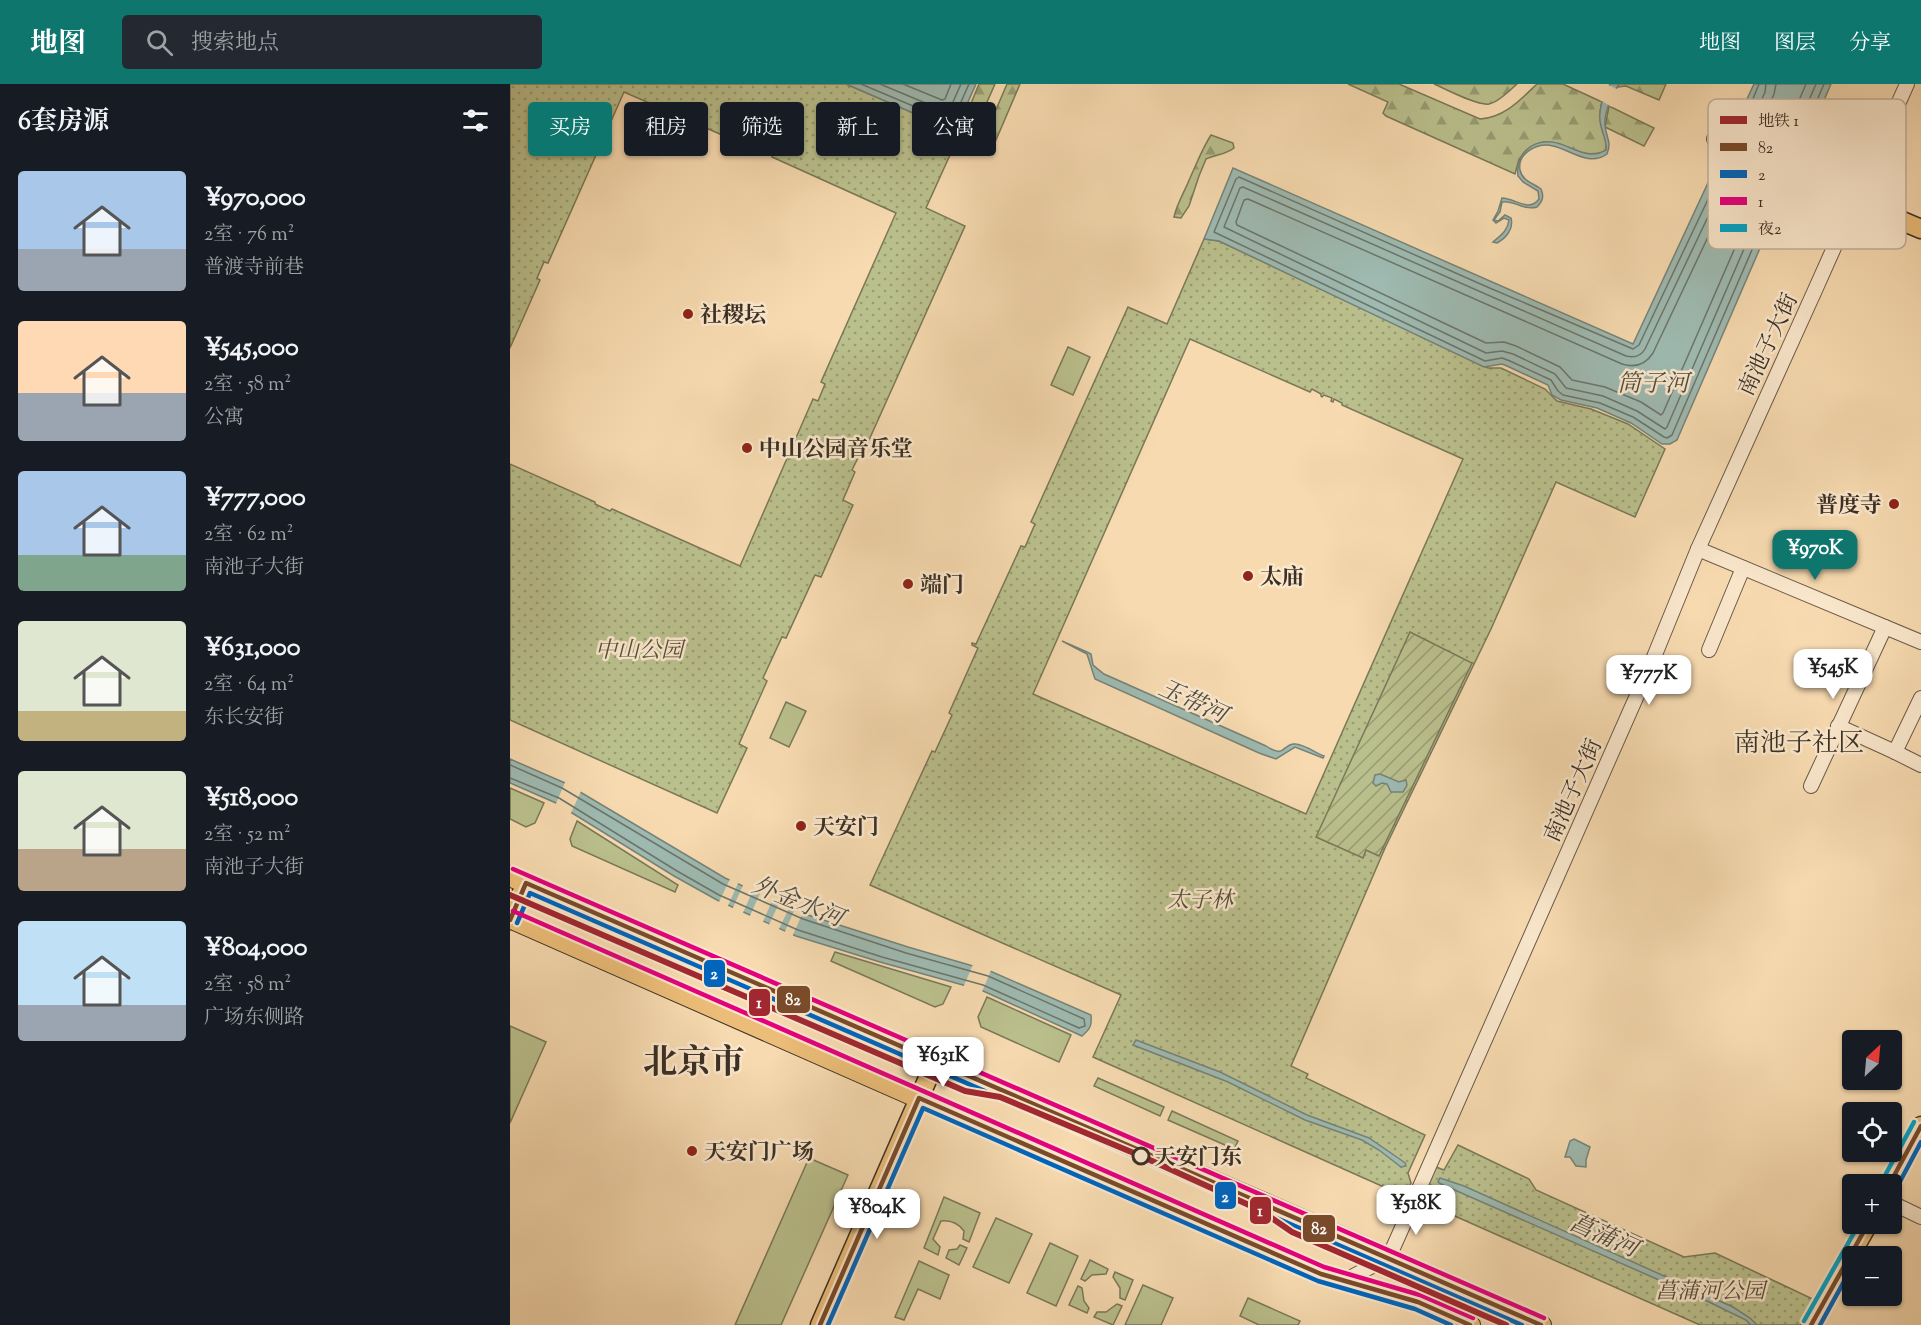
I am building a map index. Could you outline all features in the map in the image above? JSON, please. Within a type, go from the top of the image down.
[{"type":"highway","points":[[518,879],[1541,1325]]},
{"type":"highway","points":[[510,919],[1321,1274],[1418,1302],[1470,1325]]},
{"type":"main road","points":[[1906,223],[1921,229]]},
{"type":"main road","points":[[510,919],[518,879]]},
{"type":"main road","points":[[820,1325],[935,1062]]},
{"type":"main road","points":[[1895,1174],[1921,1126]]},
{"type":"main road","points":[[1811,1325],[1862,1234]]},
{"type":"street","name":"南池子大街","points":[[1900,99],[1907,84]]},
{"type":"street","name":"南池子大街","points":[[1389,1257],[1654,657],[1698,549],[1833,249]]},
{"type":"street","points":[[1698,549],[1921,642]]},
{"type":"street","points":[[1709,650],[1743,568]]},
{"type":"street","points":[[1811,786],[1885,627]]},
{"type":"street","points":[[1895,752],[1921,698]]},
{"type":"street","points":[[1838,726],[1921,765]]},
{"type":"street","points":[[1902,1208],[1921,1217]]},
{"type":"street","points":[[1347,1280],[1389,1257]]},
{"type":"green space","name":"中山公园","points":[[510,84],[846,84],[888,102],[816,102],[816,156],[900,156],[900,107],[912,112],[912,156],[950,156],[926,208],[965,226],[865,449],[863,448],[852,470],[855,472],[843,500],[853,505],[822,575],[821,577],[815,575],[786,638],[782,637],[763,678],[767,681],[739,744],[747,748],[717,813],[510,720],[510,464],[610,511],[612,509],[740,566],[813,399],[818,401],[825,384],[821,382],[896,213],[772,157],[804,156],[804,102],[720,102],[720,134],[708,129],[708,102],[647,102],[624,92],[612,119],[612,102],[528,102],[528,156],[596,156],[548,263],[544,262],[537,278],[540,280],[510,348]]},
{"type":"green space","points":[[979,84],[995,84],[987,102],[972,102]]},
{"type":"green space","points":[[1007,84],[1020,84],[996,140],[996,110]]},
{"type":"green space","points":[[1348,84],[1399,84],[1480,119],[1505,111],[1537,84],[1563,84],[1602,102],[1601,123],[1606,138],[1606,150],[1600,153],[1584,153],[1544,142],[1527,150],[1519,159],[1515,174],[1386,116],[1383,113],[1388,102]]},
{"type":"green space","points":[[1434,84],[1517,84],[1493,103],[1484,104],[1469,100]]},
{"type":"green space","points":[[1619,84],[1666,84],[1659,100],[1626,86],[1617,87]]},
{"type":"green space","points":[[1609,106],[1654,128],[1644,146],[1605,127]]},
{"type":"green space","points":[[1211,135],[1233,143],[1234,148],[1206,159],[1189,206],[1181,218],[1174,217],[1202,151]]},
{"type":"green space","name":"太子林","points":[[1204,239],[1219,241],[1488,368],[1501,368],[1545,389],[1557,401],[1591,409],[1628,424],[1665,449],[1635,517],[1556,482],[1491,629],[1385,848],[1291,1066],[1308,1074],[1306,1078],[1425,1135],[1408,1173],[1411,1183],[1404,1196],[1093,1057],[1121,995],[870,885],[932,751],[935,752],[952,715],[949,713],[978,648],[972,643],[976,644],[1021,546],[1025,547],[1035,524],[1031,522],[1128,307],[1167,324]],"holes":[[[1190,339],[1310,392],[1312,389],[1322,397],[1324,395],[1332,398],[1333,402],[1334,399],[1342,405],[1463,459],[1306,814],[1033,694]]]},
{"type":"green space","points":[[1068,347],[1090,357],[1073,395],[1051,385]]},
{"type":"green space","points":[[1410,632],[1472,663],[1379,856],[1366,850],[1363,858],[1316,837]]},
{"type":"green space","points":[[786,702],[806,711],[789,747],[770,738]]},
{"type":"green space","points":[[510,788],[544,803],[535,823],[526,827],[510,819]]},
{"type":"green space","points":[[577,821],[678,885],[675,892],[572,846],[570,839]]},
{"type":"green space","points":[[835,952],[951,987],[943,1004],[935,1007],[831,961]]},
{"type":"green space","points":[[987,997],[1071,1035],[1059,1062],[981,1027],[978,1017]]},
{"type":"green space","points":[[510,1026],[546,1042],[510,1123]]},
{"type":"green space","points":[[1098,1078],[1164,1107],[1160,1116],[1094,1086]]},
{"type":"green space","points":[[1172,1111],[1238,1141],[1234,1149],[1168,1120]]},
{"type":"green space","name":"菖蒲河公园","points":[[1458,1145],[1529,1179],[1536,1190],[1684,1257],[1715,1253],[1817,1301],[1804,1325],[1700,1325],[1421,1201],[1436,1167],[1444,1170]]},
{"type":"green space","points":[[809,1158],[848,1175],[781,1325],[735,1325]]},
{"type":"green space","points":[[944,1197],[980,1213],[969,1242],[963,1239],[964,1231],[959,1226],[941,1221],[933,1239],[940,1247],[938,1255],[924,1248]]},
{"type":"green space","points":[[996,1218],[1032,1234],[1009,1283],[973,1267]]},
{"type":"green space","points":[[1050,1243],[1078,1256],[1056,1306],[1027,1293]]},
{"type":"green space","points":[[960,1245],[967,1248],[959,1265],[946,1258],[949,1250],[957,1249]]},
{"type":"green space","points":[[1090,1260],[1108,1269],[1106,1274],[1092,1275],[1085,1281],[1081,1279]]},
{"type":"green space","points":[[919,1261],[949,1275],[940,1299],[918,1289],[904,1320],[895,1317]]},
{"type":"green space","points":[[1115,1272],[1133,1280],[1125,1300],[1120,1298],[1120,1288],[1113,1277]]},
{"type":"green space","points":[[1143,1285],[1173,1298],[1161,1325],[1125,1325]]},
{"type":"green space","points":[[1078,1286],[1082,1288],[1084,1301],[1089,1308],[1087,1313],[1069,1305]]},
{"type":"green space","points":[[1248,1298],[1300,1321],[1298,1325],[1259,1325],[1240,1316]]},
{"type":"green space","points":[[1117,1304],[1122,1306],[1113,1325],[1094,1317],[1097,1312],[1106,1312]]},
{"type":"water","points":[[846,84],[976,84],[968,102],[912,102],[912,112],[900,107],[900,102],[888,102]]},
{"type":"water","points":[[1610,84],[1619,84],[1611,98],[1606,115],[1605,125],[1609,143],[1607,154],[1600,158],[1587,158],[1547,145],[1530,150],[1522,159],[1520,170],[1525,179],[1541,189],[1542,201],[1537,207],[1532,208],[1502,202],[1500,212],[1494,220],[1498,221],[1505,215],[1511,218],[1512,222],[1509,233],[1497,243],[1493,242],[1505,230],[1509,220],[1504,218],[1496,223],[1493,220],[1502,198],[1526,205],[1531,205],[1539,199],[1538,191],[1518,176],[1519,162],[1526,150],[1537,144],[1552,142],[1592,154],[1606,150],[1600,110]]},
{"type":"water","name":"筒子河","points":[[1754,84],[1831,84],[1825,99],[1747,99]]},
{"type":"water","name":"筒子河","points":[[1233,168],[1633,344],[1708,183],[1708,249],[1760,249],[1677,440],[1670,444],[1662,444],[1631,423],[1597,408],[1561,400],[1552,395],[1548,385],[1507,366],[1502,364],[1484,367],[1219,241],[1204,239]]},
{"type":"water","points":[[1062,641],[1091,654],[1093,665],[1104,674],[1273,750],[1281,751],[1288,745],[1296,744],[1324,756],[1323,758],[1295,747],[1276,759],[1259,753],[1095,679],[1087,654]]},
{"type":"water","points":[[510,759],[565,783],[725,878],[805,914],[990,971],[1091,1015],[1090,1027],[1082,1036],[981,990],[796,936],[717,900],[556,803],[510,783]]},
{"type":"water","points":[[1380,774],[1399,782],[1406,780],[1407,785],[1403,792],[1391,792],[1387,784],[1382,783],[1376,786],[1373,783],[1375,775]]},
{"type":"water","points":[[1136,1040],[1220,1072],[1307,1115],[1369,1138],[1406,1166],[1401,1167],[1362,1140],[1305,1120],[1228,1082],[1133,1045]]},
{"type":"water","points":[[1574,1139],[1590,1147],[1586,1167],[1576,1166],[1570,1157],[1565,1157],[1570,1141]]},
{"type":"water","points":[[1440,1178],[1464,1186],[1733,1307],[1757,1325],[1751,1325],[1746,1320],[1709,1302],[1441,1184],[1438,1182]]},
{"type":"pier","points":[[1606,84],[1619,90],[1612,107],[1600,100]]},
{"type":"pier","points":[[566,780],[582,789],[570,815],[555,806]]},
{"type":"pier","points":[[731,877],[739,881],[727,908],[718,904]]},
{"type":"pier","points":[[744,883],[754,888],[742,915],[732,910]]},
{"type":"pier","points":[[761,891],[774,896],[762,924],[749,918]]},
{"type":"pier","points":[[781,899],[791,904],[778,931],[768,927]]},
{"type":"pier","points":[[796,906],[804,910],[792,937],[784,934]]},
{"type":"pier","points":[[974,962],[992,968],[981,994],[963,988]]},
{"type":"metro line","name":"1","points":[[510,895],[965,1091],[1000,1097],[1141,1156],[1260,1210],[1292,1232],[1506,1325]]},
{"type":"transit line","name":"1","points":[[513,869],[1544,1318]]},
{"type":"transit line","name":"82","points":[[510,920],[526,883],[1541,1325]]},
{"type":"transit line","name":"2","points":[[517,923],[530,893],[1522,1325]]},
{"type":"transit line","name":"1","points":[[513,911],[1324,1267],[1420,1295],[1473,1318]]},
{"type":"transit line","name":"82","points":[[820,1325],[919,1098],[1321,1274],[1418,1302],[1470,1325]]},
{"type":"transit line","name":"2","points":[[828,1325],[923,1108],[1318,1281],[1415,1309],[1451,1325]]},
{"type":"transit line","name":"夜2","points":[[1886,1174],[1914,1122]]},
{"type":"transit line","name":"82","points":[[1895,1174],[1921,1126]]},
{"type":"transit line","name":"2","points":[[1902,1178],[1921,1142]]},
{"type":"transit line","name":"夜2","points":[[1804,1321],[1853,1234]]},
{"type":"transit line","name":"82","points":[[1811,1325],[1862,1234]]},
{"type":"transit line","name":"2","points":[[1820,1325],[1842,1285]]},
{"type":"place","name":"社稷坛","points":[[688,314]]},
{"type":"place","name":"中山公园音乐堂","points":[[747,448]]},
{"type":"place","name":"普度寺","points":[[1894,504]]},
{"type":"place","name":"太庙","points":[[1248,576]]},
{"type":"place","name":"端门","points":[[908,584]]},
{"type":"place","name":"天安门","points":[[801,826]]},
{"type":"place","name":"天安门广场","points":[[692,1151]]},
{"type":"place","name":"天安门东","points":[[1141,1156]]},
{"type":"district","name":"南池子社区","points":[[1799,742]]},
{"type":"district","name":"北京市","points":[[694,1061]]},
{"type":"water label","name":"玉带河","points":[[1193,701]]},
{"type":"water label","name":"外金水河","points":[[798,901]]},
{"type":"water label","name":"菖蒲河","points":[[1604,1235]]}]
